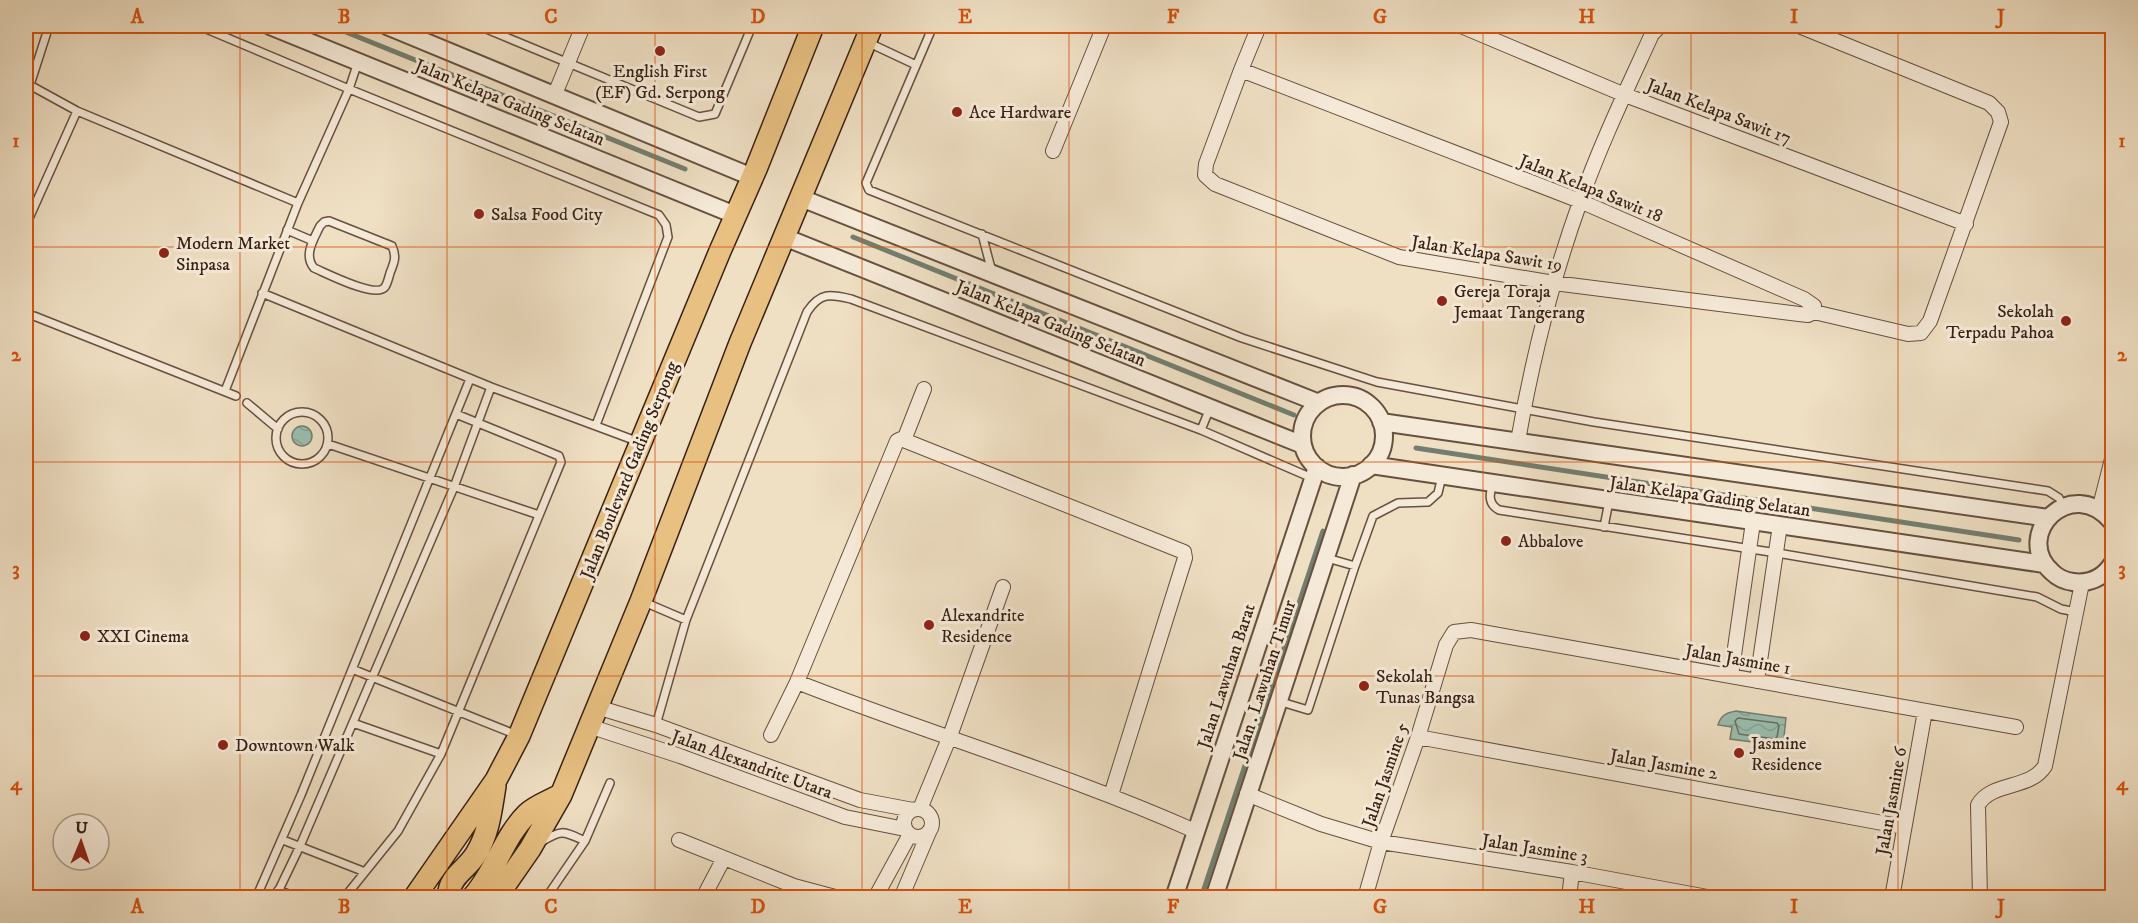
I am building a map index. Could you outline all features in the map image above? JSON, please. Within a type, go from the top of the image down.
[{"type":"main road","name":"Jalan Boulevard Gading Serpong","points":[[414,897],[496,780],[519,736],[752,177],[810,27]]},
{"type":"main road","points":[[496,897],[530,849],[561,795],[642,601],[740,343],[869,33]]},
{"type":"main road","points":[[452,897],[449,891],[450,883],[475,856],[487,834],[496,780]]},
{"type":"main road","points":[[472,897],[490,873],[513,831],[529,812],[561,795]]},
{"type":"street","name":"Jalan Kelapa Gading Selatan","points":[[270,26],[735,215]]},
{"type":"street","name":"Jalan Kelapa Gading Selatan","points":[[387,26],[752,177]]},
{"type":"street","points":[[555,94],[583,26]]},
{"type":"street","points":[[1053,151],[1104,26]]},
{"type":"street","points":[[1241,70],[1259,26]]},
{"type":"street","name":"Jalan Kelapa Sawit 17","points":[[1461,26],[1625,95],[1966,224]]},
{"type":"street","points":[[1799,26],[1989,103],[1998,112],[2001,122],[1966,224]]},
{"type":"street","points":[[1518,441],[1537,346],[1580,201],[1655,28]]},
{"type":"street","name":"Jalan Kelapa Sawit 19","points":[[1241,70],[1206,164],[1205,175],[1215,184],[1399,257],[1554,284],[1799,315],[1814,312]]},
{"type":"street","name":"Jalan Kelapa Sawit 18","points":[[1241,70],[1580,201],[1804,299],[1814,306],[1814,312],[1908,334],[1921,333],[1930,321],[1966,224]]},
{"type":"street","name":"Jalan Kelapa Gading Selatan","points":[[801,198],[1319,403]]},
{"type":"street","name":"Jalan Kelapa Gading Selatan","points":[[784,237],[1303,445]]},
{"type":"street","points":[[904,440],[924,389]]},
{"type":"street","points":[[1342,395],[1355,397],[1371,406],[1381,422],[1384,433],[1379,456],[1371,465],[1353,476],[1340,477],[1314,472],[1303,445],[1302,433],[1311,411],[1319,403],[1330,397],[1342,395]]},
{"type":"street","name":"Jalan Kelapa Gading Selatan","points":[[1381,422],[2048,518]]},
{"type":"street","points":[[771,735],[797,682],[899,439],[1184,552],[1185,558],[1111,795]]},
{"type":"street","points":[[2099,510],[2112,459]]},
{"type":"street","name":"Jalan Kelapa Gading Selatan","points":[[1371,465],[2044,564]]},
{"type":"street","name":"Jalan Lawuhan Barat","points":[[1174,897],[1314,472]]},
{"type":"street","name":"Jalan . Lawuhan Timur","points":[[1214,897],[1353,476]]},
{"type":"street","points":[[2112,522],[2089,504],[2075,503],[2063,506],[2048,518],[2040,533],[2038,546],[2044,564],[2057,577],[2068,582],[2082,583],[2096,579],[2112,566]]},
{"type":"street","points":[[1731,676],[1753,522]]},
{"type":"street","points":[[1757,681],[1780,525]]},
{"type":"street","points":[[1980,897],[1978,805],[1983,797],[2034,777],[2045,766],[2082,583]]},
{"type":"street","points":[[916,810],[950,736],[1003,587]]},
{"type":"street","name":"Jalan Jasmine 1","points":[[1454,632],[1471,630],[2016,727]]},
{"type":"street","name":"Jalan Jasmine 5","points":[[1365,897],[1446,645],[1454,632]]},
{"type":"street","points":[[797,682],[884,716],[950,736],[1111,795],[1195,831]]},
{"type":"street","name":"Jalan Jasmine 6","points":[[1892,897],[1925,711]]},
{"type":"street","name":"Jalan Alexandrite Utara","points":[[593,716],[656,725],[860,800],[916,810]]},
{"type":"street","name":"Jalan Alexandrite Utara","points":[[593,716],[680,756],[846,817],[907,832]]},
{"type":"street","name":"Jalan Jasmine 2","points":[[1418,737],[1904,827]]},
{"type":"street","name":"Jalan Jasmine 3","points":[[1247,794],[1321,824],[1381,842],[1572,872],[1683,895],[1713,897]]},
{"type":"street","points":[[875,897],[907,832],[904,821],[907,814],[916,810],[927,812],[932,818],[932,825],[902,897]]},
{"type":"street","points":[[907,832],[924,837],[929,832]]},
{"type":"street","points":[[679,840],[794,886],[839,897]]},
{"type":"street","points":[[703,897],[724,858]]},
{"type":"street","points":[[1569,897],[1572,872]]},
{"type":"lane","points":[[49,26],[28,84],[76,111],[298,203]]},
{"type":"lane","points":[[199,26],[659,215],[666,225],[668,237],[596,425]]},
{"type":"lane","points":[[479,26],[699,117],[715,114],[752,26]]},
{"type":"lane","points":[[933,26],[866,183],[869,190],[1242,338],[1366,379],[1523,410],[2049,491],[2060,498],[2063,506]]},
{"type":"lane","points":[[869,33],[916,64]]},
{"type":"lane","points":[[225,392],[287,230],[358,62]]},
{"type":"lane","points":[[26,225],[76,111]]},
{"type":"lane","points":[[328,221],[392,246],[395,262],[385,287],[380,290],[367,290],[314,268],[309,262],[308,255],[313,241],[320,226],[328,221]]},
{"type":"lane","points":[[287,230],[313,241]]},
{"type":"lane","points":[[982,234],[993,275]]},
{"type":"lane","points":[[262,293],[491,387],[640,443]]},
{"type":"lane","points":[[656,725],[686,620],[807,312],[814,300],[836,295],[851,299],[1314,472]]},
{"type":"lane","points":[[34,316],[237,396]]},
{"type":"lane","points":[[256,897],[283,840],[471,379]]},
{"type":"lane","points":[[298,897],[277,894],[300,846],[454,487],[491,387]]},
{"type":"lane","points":[[248,403],[278,429]]},
{"type":"lane","points":[[1201,430],[1210,408]]},
{"type":"lane","points":[[306,413],[315,415],[326,428],[328,444],[318,459],[301,464],[293,463],[284,457],[278,448],[276,439],[278,429],[289,416],[306,413]]},
{"type":"lane","points":[[345,897],[398,831],[441,754],[561,462],[559,456],[456,414]]},
{"type":"lane","points":[[328,444],[539,515]]},
{"type":"lane","points":[[1278,700],[1308,710],[1373,516],[1398,503],[1428,502],[1438,493],[1442,476]]},
{"type":"lane","points":[[1493,484],[1490,492],[1491,501],[1493,507],[1498,510],[1777,553],[2037,597],[2061,609],[2076,612]]},
{"type":"lane","points":[[1604,527],[1609,501]]},
{"type":"lane","points":[[1326,557],[1355,566]]},
{"type":"lane","points":[[642,601],[686,620]]},
{"type":"lane","points":[[352,669],[519,736]]},
{"type":"lane","points":[[353,723],[441,754]]},
{"type":"lane","points":[[2109,772],[2112,749]]},
{"type":"lane","points":[[546,897],[585,841],[610,783]]},
{"type":"lane","points":[[530,849],[556,833],[565,831],[585,841]]},
{"type":"lane","points":[[283,840],[365,872]]},
{"type":"water","points":[[302,426],[309,429],[312,436],[309,443],[302,446],[295,443],[292,436],[295,429]]},
{"type":"water","points":[[1736,711],[1786,718],[1783,746],[1730,739],[1732,727],[1718,725],[1724,715]]},
{"type":"waterway","points":[[331,26],[685,169]]},
{"type":"waterway","points":[[853,237],[1294,415]]},
{"type":"waterway","points":[[1416,448],[2019,540]]},
{"type":"waterway","points":[[1201,898],[1323,531]]},
{"type":"place","name":"English First (EF) Gd. Serpong","points":[[660,51]]},
{"type":"place","name":"Ace Hardware","points":[[957,112]]},
{"type":"place","name":"Salsa Food City","points":[[479,214]]},
{"type":"place","name":"Modern Market Sinpasa","points":[[164,253]]},
{"type":"place","name":"Gereja Toraja Jemaat Tangerang","points":[[1442,301]]},
{"type":"place","name":"Sekolah Terpadu Pahoa","points":[[2066,321]]},
{"type":"place","name":"Abbalove","points":[[1506,541]]},
{"type":"place","name":"Alexandrite Residence","points":[[929,625]]},
{"type":"place","name":"XXI Cinema","points":[[85,636]]},
{"type":"place","name":"Sekolah Tunas Bangsa","points":[[1364,686]]},
{"type":"place","name":"Downtown Walk","points":[[223,745]]},
{"type":"place","name":"Jasmine Residence","points":[[1739,753]]}]
